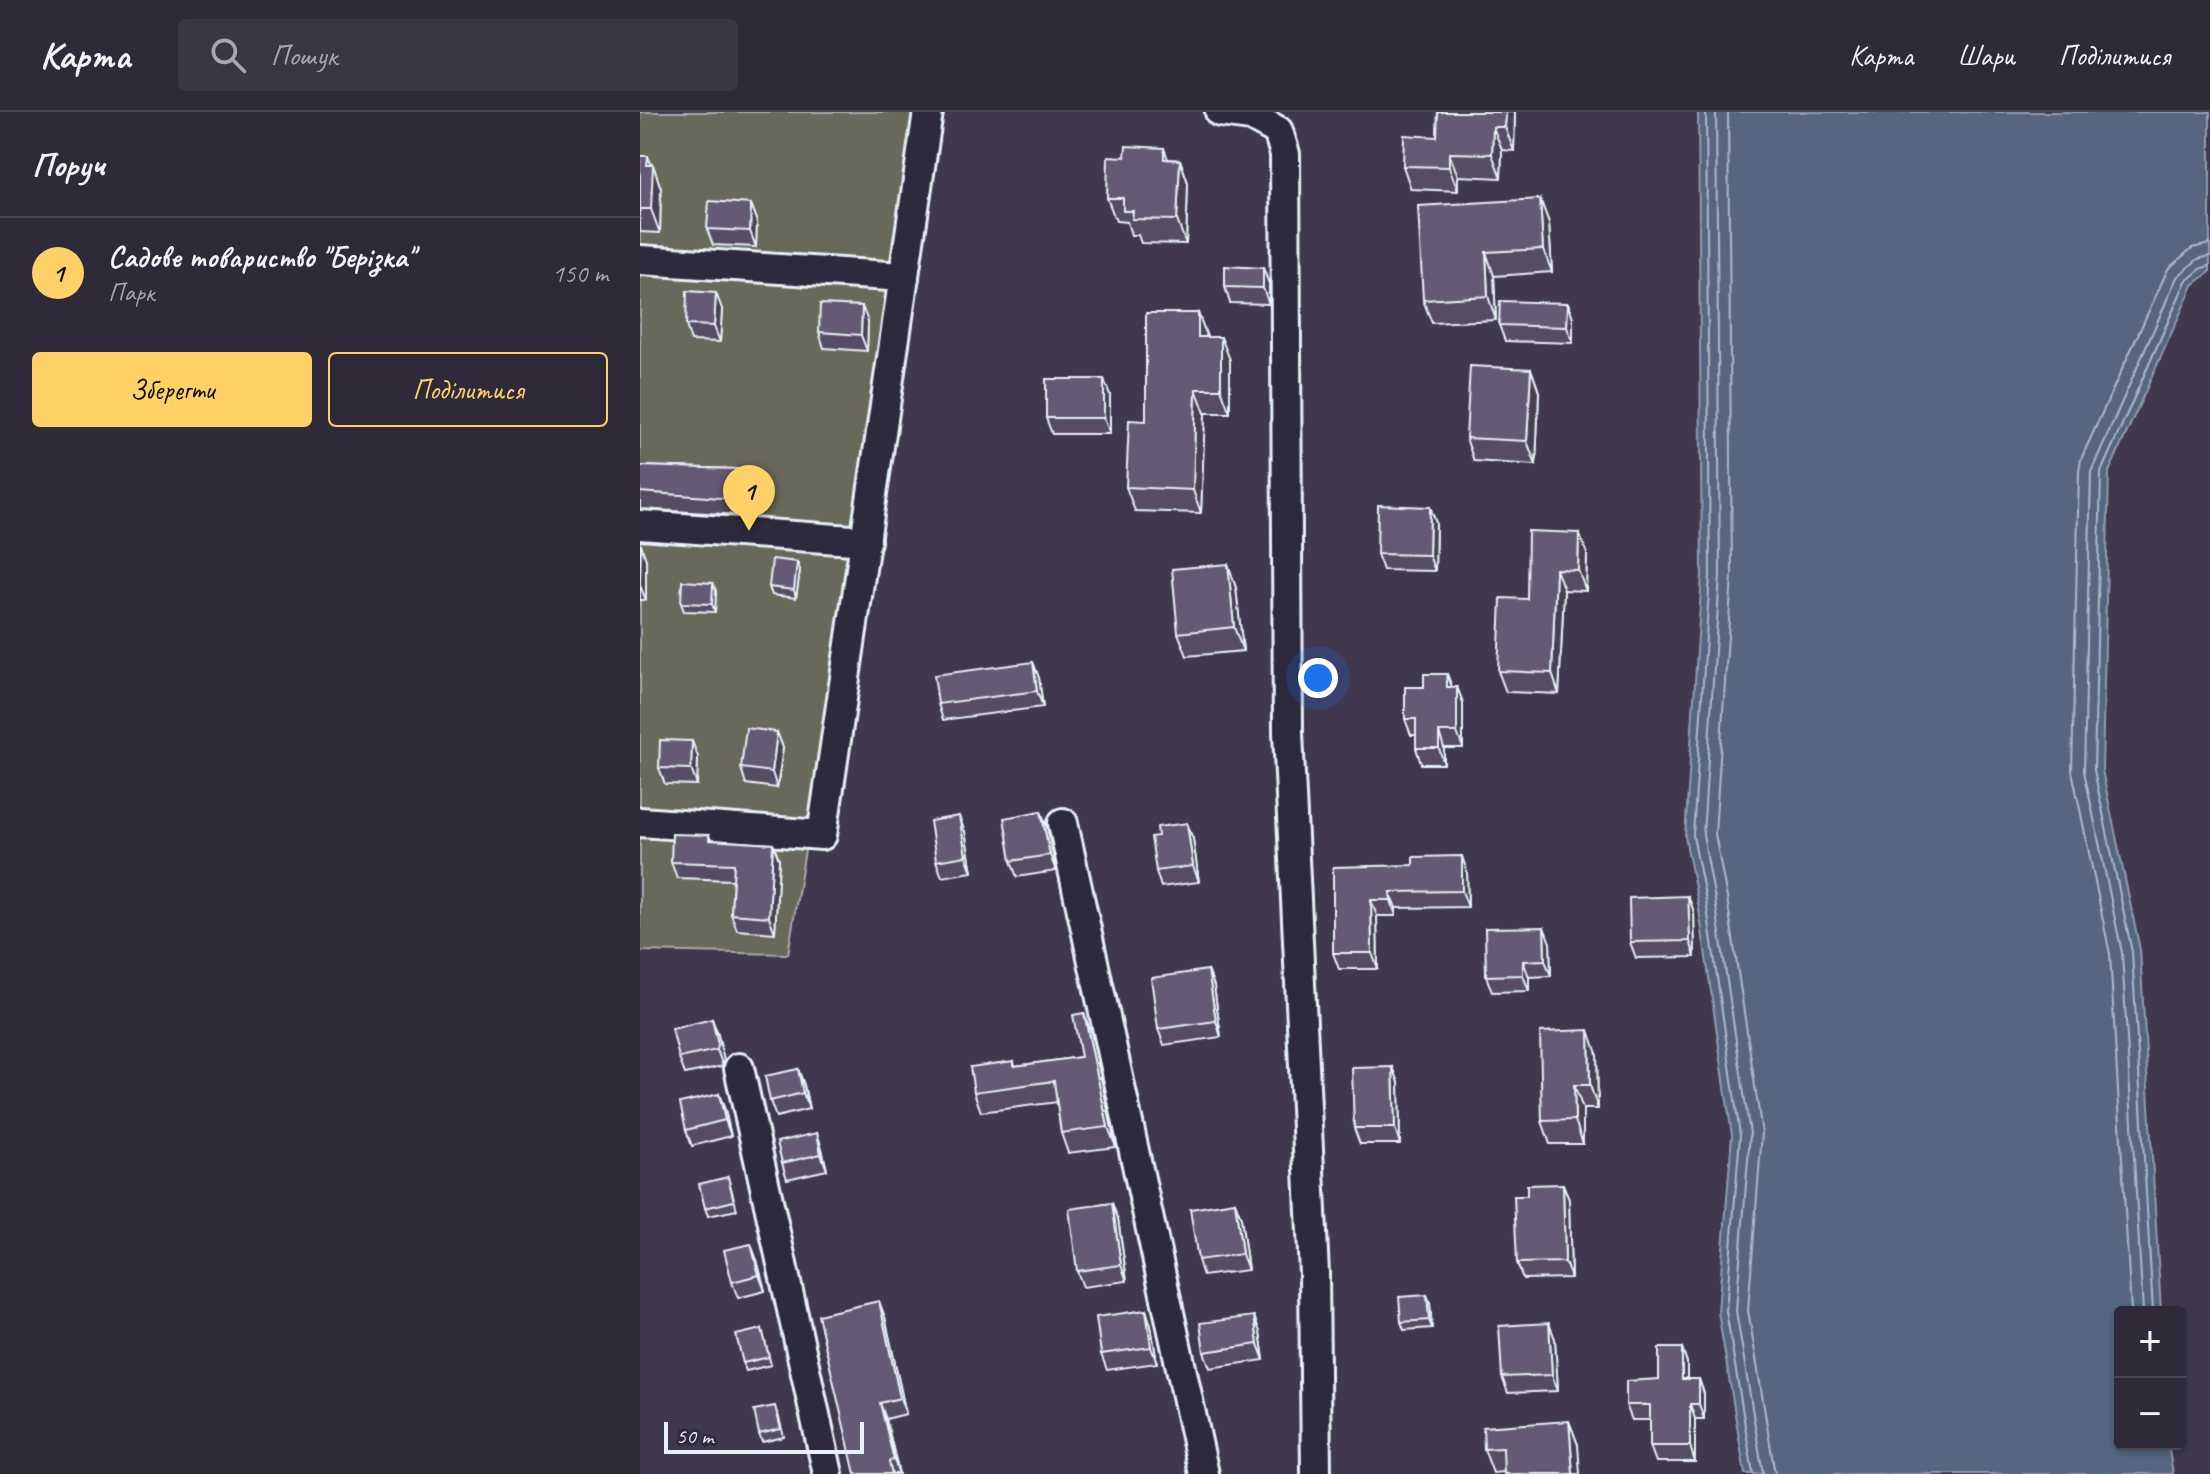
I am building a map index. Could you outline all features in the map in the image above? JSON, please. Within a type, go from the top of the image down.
[{"type":"street","points":[[640,822],[822,835],[928,112]]},
{"type":"street","points":[[1220,112],[1251,116],[1278,131],[1285,154],[1288,733],[1314,1274],[1316,1474]]},
{"type":"street","points":[[640,260],[904,277]]},
{"type":"street","points":[[640,525],[866,541]]},
{"type":"street","points":[[1063,823],[1204,1474]]},
{"type":"street","points":[[739,1068],[828,1474]]},
{"type":"green space","points":[[640,112],[926,112],[788,954],[640,951]]},
{"type":"water","points":[[1698,112],[2210,112],[2210,272],[2193,285],[2109,472],[2102,770],[2140,950],[2161,1306],[2114,1306],[2114,1450],[2169,1450],[2173,1474],[1745,1474],[1718,1312],[1732,1135],[1698,903],[1685,837],[1702,574]]},
{"type":"building","points":[[1438,112],[1506,112],[1505,127],[1493,127],[1492,154],[1449,153],[1449,167],[1403,166],[1404,135],[1437,137]]},
{"type":"building","points":[[1126,146],[1164,148],[1164,159],[1180,160],[1177,220],[1132,219],[1133,211],[1123,211],[1123,198],[1107,198],[1108,156],[1125,157]]},
{"type":"building","points":[[640,156],[648,156],[647,165],[653,165],[651,209],[640,209]]},
{"type":"building","points":[[1540,199],[1543,249],[1486,252],[1488,296],[1423,300],[1418,206]]},
{"type":"building","points":[[709,201],[751,204],[750,231],[707,229]]},
{"type":"building","points":[[1225,266],[1263,268],[1263,288],[1225,287]]},
{"type":"building","points":[[687,291],[716,293],[714,326],[686,325]]},
{"type":"building","points":[[1500,301],[1568,303],[1567,327],[1499,325]]},
{"type":"building","points":[[820,304],[862,306],[861,335],[819,332]]},
{"type":"building","points":[[1146,313],[1198,313],[1198,337],[1221,337],[1221,389],[1196,389],[1193,490],[1126,487],[1129,420],[1146,421]]},
{"type":"building","points":[[1470,366],[1531,369],[1527,441],[1466,438]]},
{"type":"building","points":[[1046,379],[1104,379],[1104,418],[1046,418]]},
{"type":"building","points":[[640,466],[736,469],[734,499],[640,492]]},
{"type":"building","points":[[1378,505],[1430,507],[1429,555],[1377,554]]},
{"type":"building","points":[[1528,531],[1579,533],[1578,570],[1556,569],[1552,673],[1498,671],[1501,598],[1527,599]]},
{"type":"building","points":[[772,559],[797,562],[794,590],[769,587]]},
{"type":"building","points":[[1228,564],[1234,627],[1178,633],[1172,569]]},
{"type":"building","points":[[682,581],[713,583],[712,604],[681,603]]},
{"type":"building","points":[[1033,662],[1037,691],[938,704],[934,675]]},
{"type":"building","points":[[1424,674],[1447,674],[1447,687],[1457,687],[1457,732],[1439,732],[1439,748],[1416,748],[1416,719],[1405,719],[1405,687],[1424,687]]},
{"type":"building","points":[[746,728],[777,732],[772,772],[741,768]]},
{"type":"building","points":[[660,740],[692,741],[691,769],[659,768]]},
{"type":"building","points":[[1041,811],[1050,855],[1011,861],[1004,818]]},
{"type":"building","points":[[959,816],[966,856],[936,861],[930,821]]},
{"type":"building","points":[[1187,823],[1193,866],[1156,871],[1151,837],[1158,836],[1157,827]]},
{"type":"building","points":[[672,834],[709,835],[709,840],[773,844],[769,917],[731,914],[734,864],[671,862]]},
{"type":"building","points":[[1462,856],[1462,891],[1390,892],[1391,900],[1371,900],[1372,953],[1333,953],[1333,867],[1413,865],[1413,857]]},
{"type":"building","points":[[1688,896],[1690,941],[1630,942],[1629,898]]},
{"type":"building","points":[[1544,927],[1545,960],[1523,961],[1523,975],[1486,976],[1485,928]]},
{"type":"building","points":[[1208,970],[1216,1021],[1158,1029],[1151,978]]},
{"type":"building","points":[[1084,1013],[1108,1127],[1061,1133],[1054,1081],[974,1092],[970,1067],[1014,1061],[1014,1066],[1081,1057],[1073,1015]]},
{"type":"building","points":[[712,1019],[717,1050],[679,1058],[672,1029]]},
{"type":"building","points":[[1589,1030],[1590,1085],[1574,1085],[1575,1120],[1542,1121],[1540,1032]]},
{"type":"building","points":[[1393,1067],[1395,1128],[1354,1128],[1352,1068]]},
{"type":"building","points":[[798,1069],[803,1093],[770,1101],[765,1076]]},
{"type":"building","points":[[719,1094],[725,1120],[686,1130],[680,1103]]},
{"type":"building","points":[[817,1133],[821,1154],[782,1163],[777,1142]]},
{"type":"building","points":[[728,1177],[734,1201],[705,1208],[699,1184]]},
{"type":"building","points":[[1563,1184],[1565,1262],[1517,1263],[1514,1196],[1527,1196],[1527,1185]]},
{"type":"building","points":[[1235,1202],[1242,1254],[1198,1260],[1190,1209]]},
{"type":"building","points":[[1112,1203],[1121,1265],[1077,1271],[1069,1209]]},
{"type":"building","points":[[751,1244],[759,1275],[732,1282],[724,1250]]},
{"type":"building","points":[[1427,1295],[1429,1320],[1401,1322],[1399,1297]]},
{"type":"building","points":[[879,1301],[900,1398],[880,1403],[894,1460],[889,1461],[892,1474],[855,1474],[818,1315]]},
{"type":"building","points":[[1146,1310],[1151,1347],[1101,1354],[1096,1317]]},
{"type":"building","points":[[1254,1316],[1258,1344],[1204,1352],[1200,1323]]},
{"type":"building","points":[[1549,1323],[1552,1375],[1502,1377],[1499,1326]]},
{"type":"building","points":[[762,1329],[769,1357],[743,1363],[736,1335]]},
{"type":"building","points":[[1659,1348],[1682,1348],[1682,1379],[1699,1379],[1699,1404],[1690,1404],[1690,1446],[1650,1446],[1650,1405],[1626,1405],[1626,1381],[1659,1379]]},
{"type":"building","points":[[775,1406],[781,1429],[759,1434],[754,1410]]},
{"type":"building","points":[[1569,1421],[1573,1474],[1504,1474],[1503,1448],[1484,1449],[1483,1427]]},
{"type":"place","name":"Садове товариство \"Берізка\"","points":[[749,531]]}]
